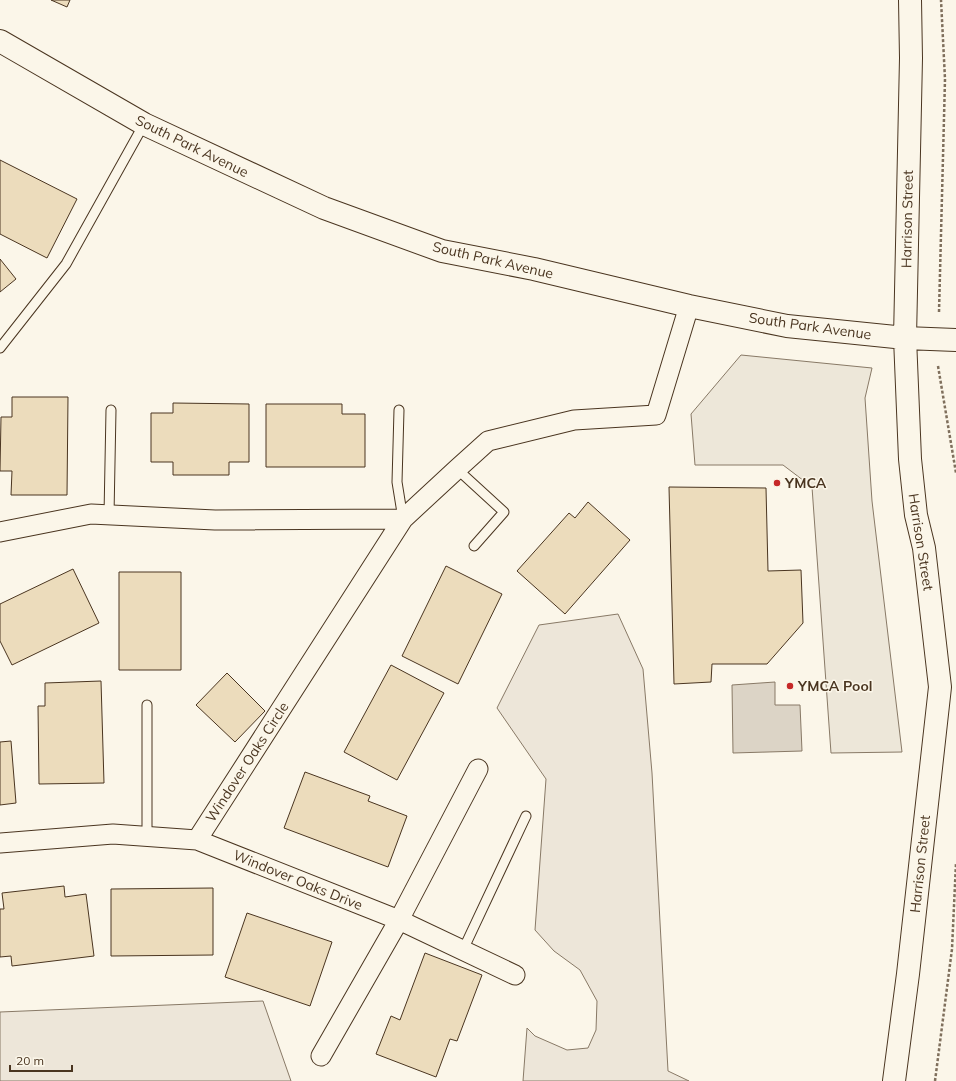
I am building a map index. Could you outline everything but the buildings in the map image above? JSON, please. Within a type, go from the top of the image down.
[{"type":"street","name":"Harrison Street","points":[[894,1081],[908,974],[940,687],[924,548],[916,515],[910,459],[905,338],[911,58],[910,0]]},
{"type":"street","name":"South Park Avenue","points":[[0,41],[144,124],[324,208],[442,251],[534,269],[690,306],[787,326],[905,338],[956,340]]},
{"type":"street","name":"Windover Oaks Circle","points":[[197,840],[403,520],[488,441],[574,420],[656,415],[690,306]]},
{"type":"street","points":[[0,532],[91,514],[215,520],[403,520]]},
{"type":"street","points":[[321,1056],[399,920],[478,769]]},
{"type":"street","points":[[0,843],[113,834],[197,840]]},
{"type":"street","name":"Windover Oaks Drive","points":[[197,840],[399,920],[515,975]]},
{"type":"lane","points":[[0,348],[66,264],[144,124]]},
{"type":"lane","points":[[109,515],[111,410]]},
{"type":"lane","points":[[399,410],[397,482],[403,520]]},
{"type":"lane","points":[[457,469],[504,512],[474,546]]},
{"type":"lane","points":[[147,705],[147,837]]},
{"type":"lane","points":[[463,950],[526,816]]},
{"type":"path","points":[[939,312],[945,80],[941,0]]},
{"type":"path","points":[[938,366],[956,473]]},
{"type":"path","points":[[935,1081],[952,949],[956,863]]},
{"type":"shaded area","points":[[741,355],[872,368],[865,398],[872,501],[902,752],[831,753],[812,487],[783,465],[695,465],[691,414]]},
{"type":"shaded area","points":[[618,614],[643,669],[652,773],[668,1071],[689,1081],[523,1081],[527,1028],[535,1036],[567,1050],[588,1048],[596,1030],[597,1001],[580,970],[554,951],[535,930],[546,779],[497,708],[539,625]]},
{"type":"shaded area","points":[[775,682],[775,705],[800,705],[802,751],[733,753],[732,685]]},
{"type":"shaded area","points":[[263,1001],[291,1081],[0,1081],[0,1012]]},
{"type":"place","name":"YMCA","points":[[777,483]]},
{"type":"place","name":"YMCA Pool","points":[[790,686]]}]
